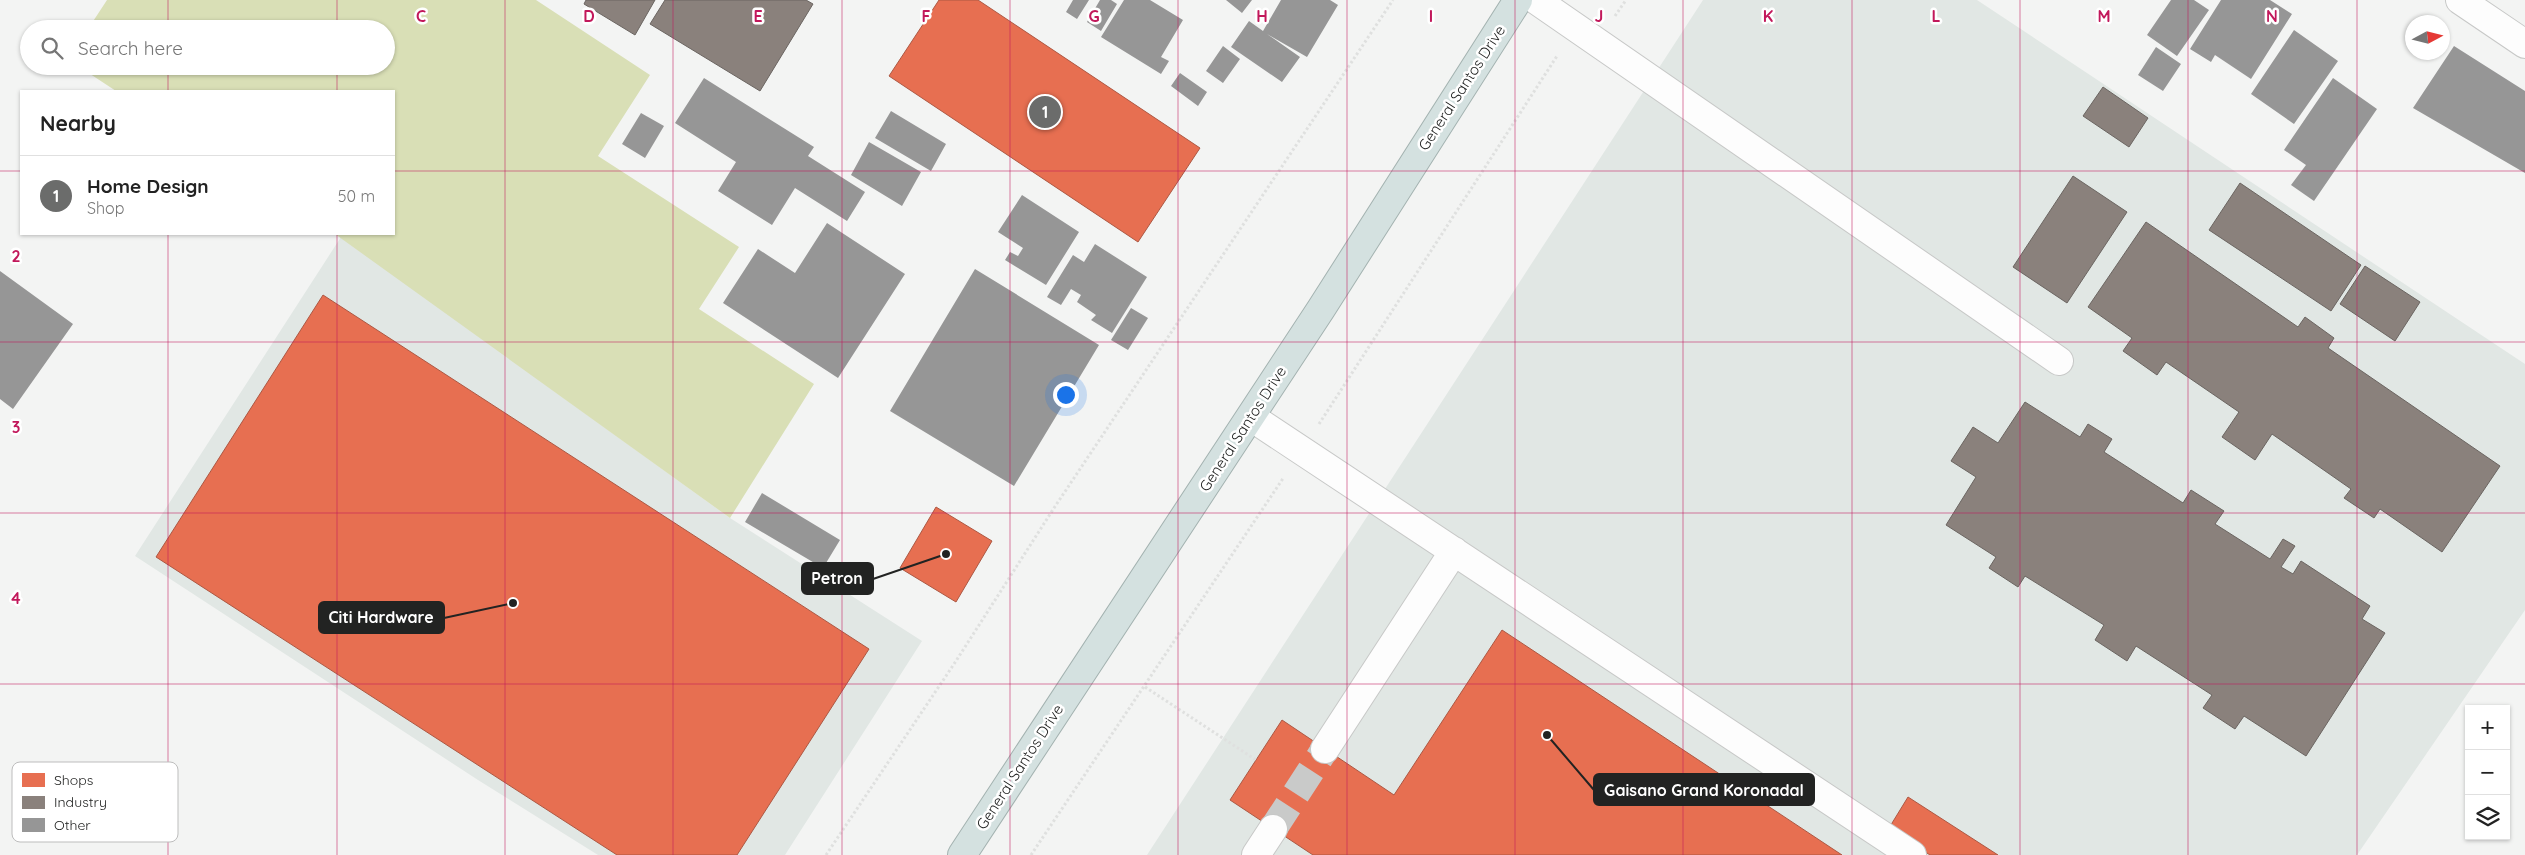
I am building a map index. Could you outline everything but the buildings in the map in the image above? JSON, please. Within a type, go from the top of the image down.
[{"type":"highway","name":"General Santos Drive","points":[[962,855],[1251,417],[1518,0]]},
{"type":"street","points":[[1536,0],[2059,361]]},
{"type":"street","points":[[2460,0],[2525,44]]},
{"type":"street","points":[[1251,417],[1912,855]]},
{"type":"street","points":[[1325,749],[1454,551]]},
{"type":"street","points":[[1256,855],[1273,829]]},
{"type":"path","points":[[826,855],[961,653],[1054,508],[1393,0]]},
{"type":"path","points":[[1145,687],[1256,760]]},
{"type":"shaded area","points":[[1703,0],[1977,0],[2525,364],[2525,610],[2357,855],[1147,855]]},
{"type":"shaded area","points":[[341,237],[730,518],[922,641],[785,855],[598,855],[478,780],[135,556]]},
{"type":"green space","points":[[107,0],[536,0],[650,75],[598,156],[739,247],[699,309],[814,384],[730,518],[336,235],[395,235],[395,90],[114,90],[92,75],[395,75],[395,20],[94,20]]},
{"type":"tunnel","points":[[1273,829],[1325,749]]},
{"type":"place","name":"Home Design","points":[[1045,112]]},
{"type":"place","name":"Petron","points":[[946,554]]},
{"type":"place","name":"Citi Hardware","points":[[513,603]]},
{"type":"place","name":"Gaisano Grand Koronadal","points":[[1547,735]]}]
